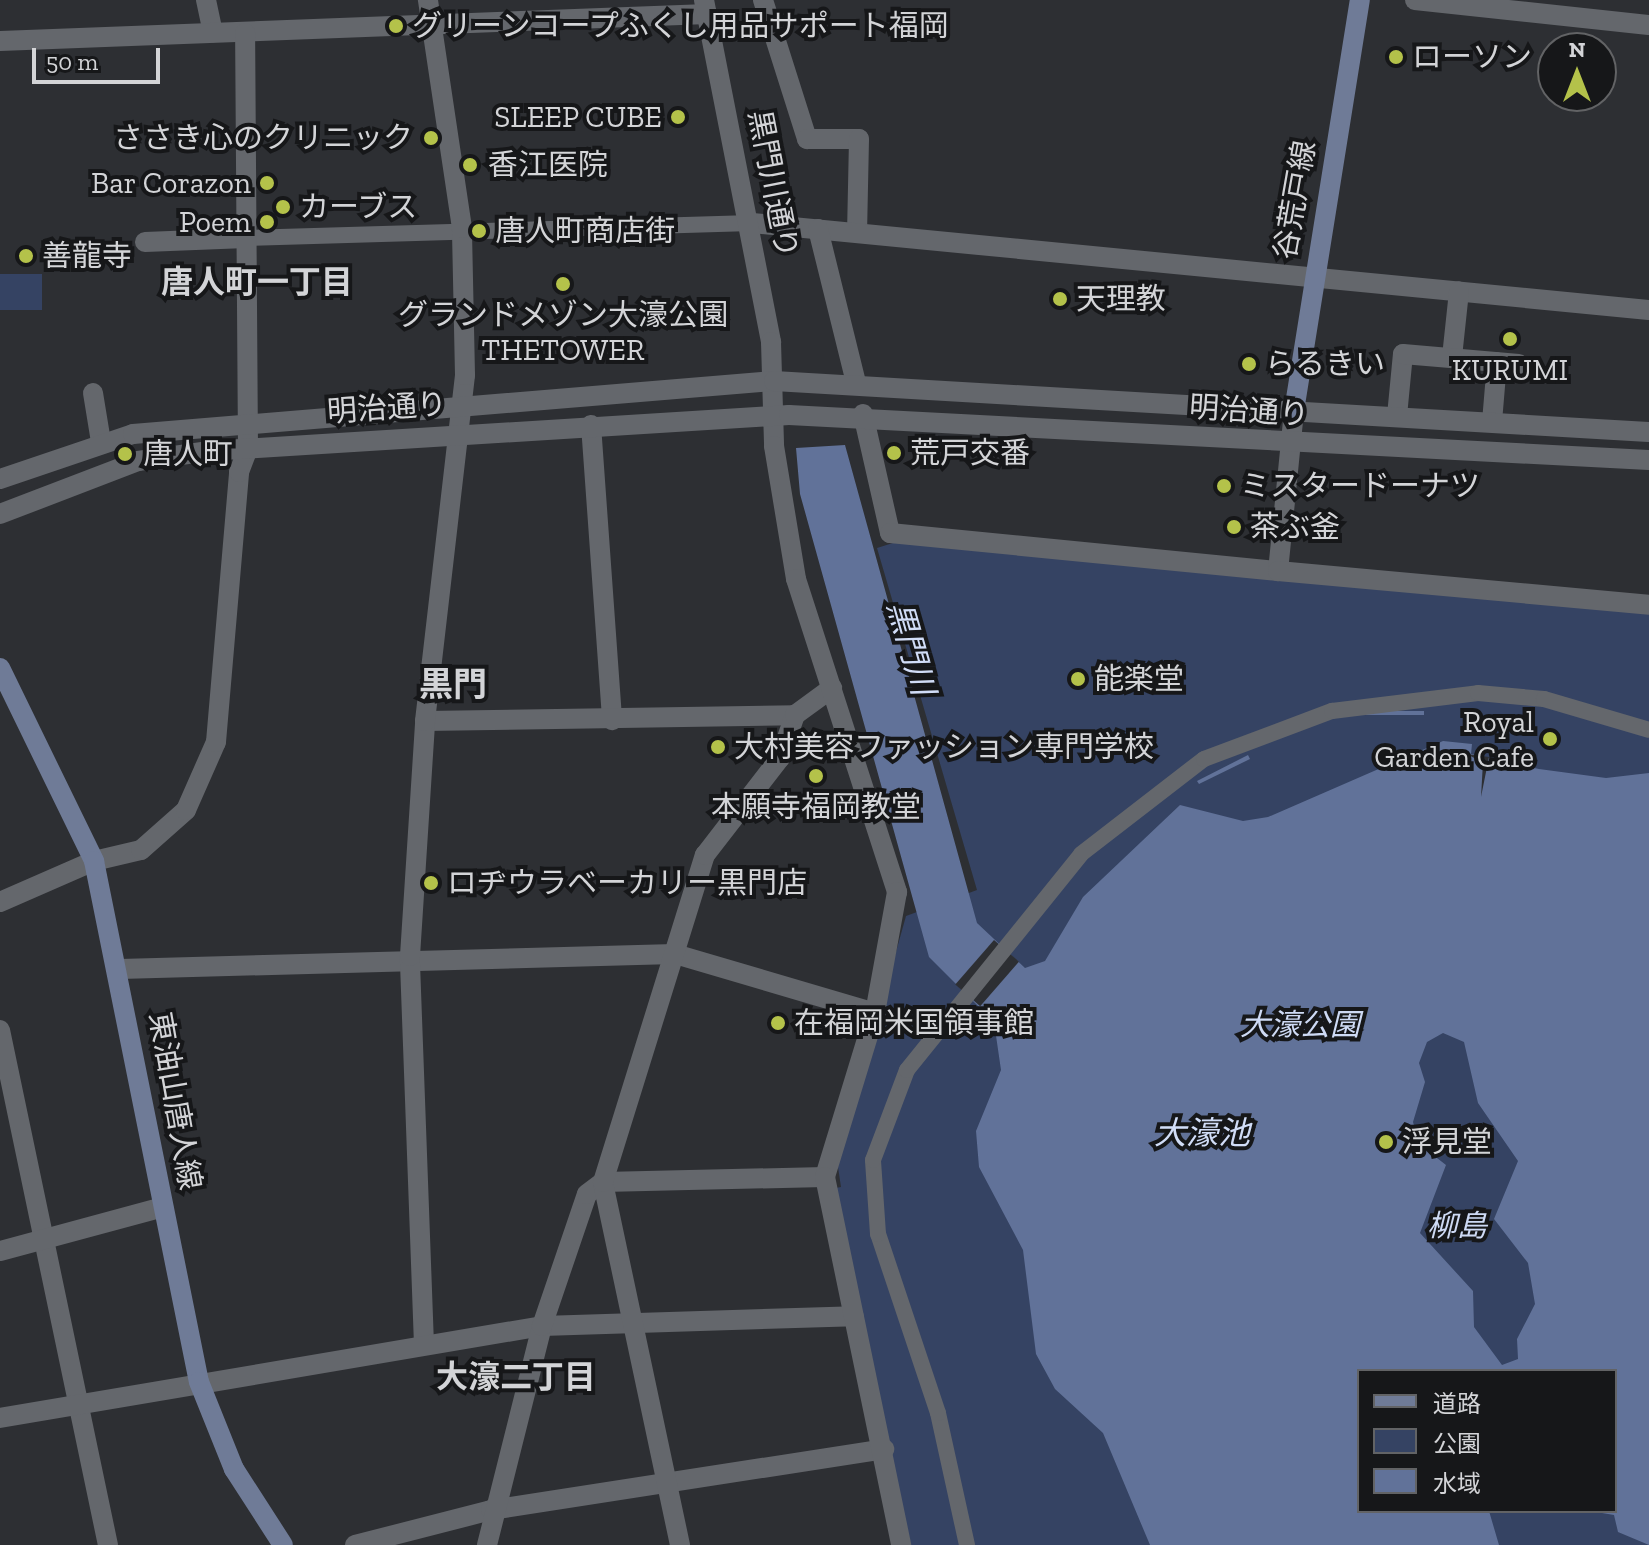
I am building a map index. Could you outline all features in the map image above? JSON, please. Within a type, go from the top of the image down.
[{"type":"main road","name":"谷荒戸線","points":[[1294,411],[1312,276],[1360,0]]},
{"type":"main road","name":"東油山唐人線","points":[[0,668],[94,861],[120,969],[163,1207],[199,1382],[234,1469],[283,1545]]},
{"type":"street","points":[[206,0],[213,32]]},
{"type":"street","points":[[424,1345],[410,956],[425,721],[464,407],[462,228],[435,28],[428,0]]},
{"type":"street","points":[[763,0],[807,139],[859,139],[857,232]]},
{"type":"street","points":[[1415,0],[1649,25]]},
{"type":"street","points":[[0,41],[213,32],[435,28],[706,7]]},
{"type":"street","name":"黒門川通り","points":[[706,7],[752,223],[781,381],[796,579],[897,892],[875,1013],[825,1177]]},
{"type":"street","points":[[0,902],[94,861],[141,850],[186,810],[204,780],[227,673],[239,472],[248,449],[245,33]]},
{"type":"street","points":[[145,242],[462,228],[752,223],[1649,310]]},
{"type":"street","points":[[818,229],[851,383]]},
{"type":"street","points":[[1452,357],[1459,291]]},
{"type":"street","points":[[1397,416],[1403,354],[1519,364]]},
{"type":"street","points":[[1492,422],[1497,362]]},
{"type":"street","name":"明治通り","points":[[0,479],[101,442],[246,423],[781,381],[1649,432]]},
{"type":"street","points":[[93,393],[101,442]]},
{"type":"street","points":[[1278,571],[1294,411]]},
{"type":"street","points":[[855,414],[890,533],[1649,605]]},
{"type":"street","name":"明治通り","points":[[0,514],[138,461],[461,432],[782,415],[855,414],[1290,444],[1649,460]]},
{"type":"street","points":[[591,425],[612,720]]},
{"type":"street","points":[[425,721],[795,715],[832,688]]},
{"type":"street","points":[[967,1545],[938,1413],[878,1234],[870,1185],[893,1093],[1081,854],[1159,789],[1260,734],[1373,702],[1478,693],[1544,699],[1649,730]]},
{"type":"street","points":[[680,1545],[603,1182],[705,855],[780,758],[795,715]]},
{"type":"street","points":[[120,969],[410,956],[675,954],[875,1013]]},
{"type":"street","points":[[0,1030],[83,1405],[108,1545]]},
{"type":"street","points":[[487,1545],[491,1510],[542,1326],[587,1194],[603,1182],[825,1177],[884,1449],[901,1545]]},
{"type":"street","points":[[0,1251],[163,1207]]},
{"type":"street","points":[[0,1418],[542,1326],[854,1316]]},
{"type":"street","points":[[355,1545],[491,1510],[884,1449]]},
{"type":"green space","points":[[0,274],[42,274],[42,310],[0,310]]},
{"type":"green space","name":"大濠公園","points":[[896,542],[1649,612],[1649,1545],[911,1545],[830,1189],[841,1187],[838,1167],[849,1120],[906,916],[977,890],[877,548]]},
{"type":"water","name":"大濠池","points":[[845,445],[977,923],[1025,968],[1045,961],[1083,897],[1180,805],[1243,821],[1268,817],[1443,741],[1472,744],[1471,754],[1539,769],[1606,778],[1649,773],[1649,1545],[1618,1532],[1614,1515],[1602,1513],[1617,1513],[1617,1369],[1357,1369],[1357,1513],[1490,1513],[1499,1545],[1150,1545],[1103,1433],[1055,1389],[1036,1354],[1023,1250],[979,1167],[976,1131],[1001,1070],[994,1022],[929,957],[800,494],[796,448]],"holes":[[[1443,1033],[1464,1042],[1478,1103],[1518,1161],[1494,1219],[1528,1263],[1535,1304],[1517,1339],[1518,1359],[1502,1365],[1474,1327],[1473,1291],[1420,1233],[1446,1165],[1419,1144],[1413,1122],[1425,1082],[1419,1063],[1427,1042]]]},
{"type":"water","points":[[1320,711],[1424,711],[1424,715],[1320,715]]},
{"type":"water","points":[[1248,755],[1250,759],[1199,784],[1197,781]]},
{"type":"pier","points":[[1466,754],[1489,757],[1481,797],[1483,762]]},
{"type":"pier","points":[[994,940],[1019,962],[980,1006],[955,985]]},
{"type":"place","name":"グリーンコープふくし用品サポート福岡","points":[[396,26]]},
{"type":"place","name":"ローソン","points":[[1396,57]]},
{"type":"place","name":"SLEEP CUBE","points":[[678,117]]},
{"type":"place","name":"ささき心のクリニック","points":[[431,138]]},
{"type":"place","name":"香江医院","points":[[470,165]]},
{"type":"place","name":"Bar Corazon","points":[[267,183]]},
{"type":"place","name":"カーブス","points":[[283,207]]},
{"type":"place","name":"Poem","points":[[267,222]]},
{"type":"place","name":"唐人町商店街","points":[[479,231]]},
{"type":"place","name":"善龍寺","points":[[26,256]]},
{"type":"place","name":"グランドメゾン大濠公園 THETOWER","points":[[563,284]]},
{"type":"place","name":"天理教","points":[[1060,299]]},
{"type":"place","name":"KURUMI","points":[[1510,339]]},
{"type":"place","name":"らるきい","points":[[1249,364]]},
{"type":"place","name":"荒戸交番","points":[[894,453]]},
{"type":"place","name":"唐人町","points":[[125,454]]},
{"type":"place","name":"ミスタードーナツ","points":[[1224,486]]},
{"type":"place","name":"茶ぶ釜","points":[[1234,527]]},
{"type":"place","name":"能楽堂","points":[[1078,679]]},
{"type":"place","name":"Royal Garden Cafe","points":[[1550,739]]},
{"type":"place","name":"大村美容ファッション専門学校","points":[[718,747]]},
{"type":"place","name":"本願寺福岡教堂","points":[[816,776]]},
{"type":"place","name":"ロヂウラベーカリー黒門店","points":[[431,883]]},
{"type":"place","name":"在福岡米国領事館","points":[[778,1023]]},
{"type":"place","name":"浮見堂","points":[[1386,1142]]},
{"type":"district","name":"唐人町一丁目","points":[[257,282]]},
{"type":"district","name":"黒門","points":[[453,685]]},
{"type":"district","name":"大濠二丁目","points":[[516,1377]]},
{"type":"water label","name":"黒門川","points":[[911,648]]},
{"type":"park label","name":"柳島","points":[[1457,1226]]}]
